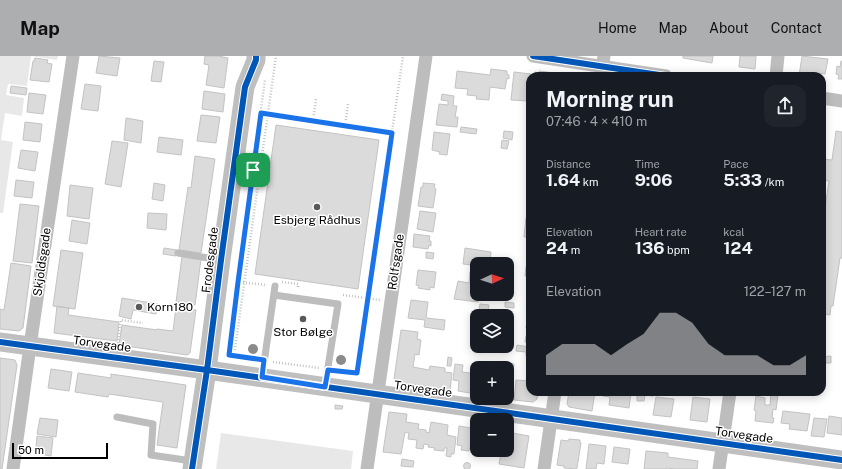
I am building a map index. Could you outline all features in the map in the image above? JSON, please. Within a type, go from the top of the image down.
[{"type":"street","name":"Skjoldsgade","points":[[13,469],[73,56]]},
{"type":"street","name":"Frodesgade","points":[[193,465],[245,87],[243,56]]},
{"type":"street","name":"Frodesgade","points":[[245,87],[256,60],[256,56]]},
{"type":"street","name":"Rolfsgade","points":[[367,469],[426,56]]},
{"type":"street","points":[[533,56],[640,72]]},
{"type":"street","points":[[776,72],[778,56]]},
{"type":"street","points":[[826,99],[842,101]]},
{"type":"street","name":"Torvegade","points":[[0,342],[207,370],[263,369],[326,378],[378,394],[842,460]]},
{"type":"street","points":[[544,469],[554,396]]},
{"type":"street","points":[[719,469],[729,396]]},
{"type":"lane","points":[[178,253],[220,260]]},
{"type":"lane","points":[[263,369],[275,283]]},
{"type":"lane","points":[[274,295],[338,304],[326,378]]},
{"type":"lane","points":[[117,417],[153,424],[151,455],[193,465]]},
{"type":"path","points":[[234,356],[276,56]]},
{"type":"path","points":[[266,78],[229,355],[263,369],[326,378],[357,373],[403,56]]},
{"type":"path","points":[[313,121],[316,99]]},
{"type":"path","points":[[345,126],[348,104]]},
{"type":"path","points":[[261,113],[392,133]]},
{"type":"path","points":[[238,282],[253,284]]},
{"type":"path","points":[[275,283],[298,284],[298,289]]},
{"type":"path","points":[[357,297],[368,299]]},
{"type":"path","points":[[116,357],[121,320],[143,323]]},
{"type":"shaded area","points":[[0,56],[31,56],[27,86],[8,84],[6,95],[24,98],[22,116],[5,113],[1,140],[13,142],[3,213],[0,213]]},
{"type":"shaded area","points":[[31,56],[58,56],[57,60]]},
{"type":"shaded area","points":[[221,433],[353,451],[351,469],[216,469]]},
{"type":"building","points":[[99,56],[120,58],[117,76],[96,73]]},
{"type":"building","points":[[205,56],[228,58],[224,88],[206,85],[209,65],[204,64]]},
{"type":"building","points":[[683,56],[713,56],[712,63],[683,58]]},
{"type":"building","points":[[740,56],[756,56],[755,69],[739,67]]},
{"type":"building","points":[[802,56],[828,59],[825,72],[800,72]]},
{"type":"building","points":[[35,58],[48,60],[47,63],[52,64],[49,82],[30,80],[33,61]]},
{"type":"building","points":[[154,61],[164,62],[161,82],[151,81]]},
{"type":"building","points":[[841,61],[842,79],[838,79],[839,75],[836,74],[837,66],[840,67]]},
{"type":"building","points":[[491,69],[507,71],[509,79],[507,78],[505,89],[490,87],[489,100],[476,99],[477,96],[467,95],[468,89],[455,88],[457,71],[490,75]]},
{"type":"building","points":[[514,72],[526,73],[526,101],[511,100]]},
{"type":"building","points":[[85,84],[101,86],[98,111],[81,109]]},
{"type":"building","points":[[11,86],[27,88],[26,95],[10,93]]},
{"type":"building","points":[[204,91],[225,94],[223,112],[202,109]]},
{"type":"building","points":[[29,93],[46,95],[43,114],[27,112]]},
{"type":"building","points":[[442,94],[454,96],[453,106],[457,106],[455,117],[458,117],[457,127],[436,125],[439,104],[448,105],[448,101],[441,100]]},
{"type":"building","points":[[201,115],[220,117],[216,143],[197,141]]},
{"type":"building","points":[[126,118],[143,121],[141,143],[124,140]]},
{"type":"building","points":[[25,122],[42,124],[40,142],[23,140]]},
{"type":"building","name":"Esbjerg Rådhus","points":[[276,125],[379,140],[358,289],[255,274]]},
{"type":"building","points":[[461,127],[477,129],[476,134],[460,132]]},
{"type":"building","points":[[504,131],[513,132],[512,140],[503,138]]},
{"type":"building","points":[[836,131],[842,132],[842,258],[840,258],[833,306],[831,306],[830,315],[826,314],[826,201],[829,181],[826,181],[826,159],[832,160]]},
{"type":"building","points":[[434,132],[450,134],[447,155],[439,154],[440,152],[432,150]]},
{"type":"building","points":[[159,137],[183,140],[181,155],[157,152]]},
{"type":"building","points":[[502,140],[509,141],[507,149],[501,148]]},
{"type":"building","points":[[112,141],[128,143],[121,187],[105,184]]},
{"type":"building","points":[[21,150],[38,152],[35,171],[18,168]]},
{"type":"building","points":[[195,156],[215,159],[201,253],[179,250],[188,187],[191,188]]},
{"type":"building","points":[[16,180],[34,182],[32,198],[14,196]]},
{"type":"building","points":[[154,183],[165,185],[163,201],[152,199]]},
{"type":"building","points":[[423,183],[435,184],[434,188],[436,189],[433,208],[418,206]]},
{"type":"building","points":[[70,185],[93,188],[89,219],[67,216]]},
{"type":"building","points":[[20,204],[39,206],[32,263],[13,261]]},
{"type":"building","points":[[420,211],[436,213],[433,232],[417,229]]},
{"type":"building","points":[[148,213],[167,214],[166,230],[147,228]]},
{"type":"building","points":[[526,218],[526,237],[524,237]]},
{"type":"building","points":[[72,220],[90,223],[87,244],[69,241]]},
{"type":"building","points":[[414,234],[430,236],[429,241],[431,241],[431,246],[429,245],[428,249],[413,247]]},
{"type":"building","points":[[164,248],[177,250],[176,256],[163,254]]},
{"type":"building","points":[[465,248],[491,252],[491,257],[470,257],[470,265],[463,264]]},
{"type":"building","points":[[61,250],[83,253],[75,309],[53,306]]},
{"type":"building","points":[[426,252],[434,253],[433,259],[426,258]]},
{"type":"building","points":[[182,256],[201,259],[195,305],[176,302]]},
{"type":"building","points":[[11,263],[31,266],[23,328],[19,331],[0,329],[0,309],[4,310]]},
{"type":"building","points":[[418,270],[436,272],[434,288],[430,287],[430,290],[418,288],[419,286],[416,285]]},
{"type":"building","points":[[470,272],[470,301],[454,299],[458,281],[469,283]]},
{"type":"building","name":"Korn180","points":[[122,298],[158,304],[156,314],[133,310],[131,319],[119,316]]},
{"type":"building","points":[[411,300],[428,302],[426,318],[445,320],[444,330],[424,327],[425,320],[408,318]]},
{"type":"building","points":[[505,302],[514,303],[514,308],[505,307]]},
{"type":"building","points":[[480,304],[489,305],[488,309],[479,309]]},
{"type":"building","points":[[57,306],[69,308],[68,315],[119,322],[117,341],[54,333]]},
{"type":"building","points":[[176,307],[196,310],[190,353],[187,355],[119,345],[122,325],[173,331]]},
{"type":"building","points":[[401,330],[418,332],[417,339],[421,340],[419,355],[415,354],[413,367],[429,370],[430,366],[445,368],[445,372],[452,373],[450,390],[397,382],[394,379]]},
{"type":"building","points":[[517,345],[526,346],[526,352],[516,351]]},
{"type":"building","points":[[831,356],[831,363],[826,363],[826,357]]},
{"type":"building","points":[[448,357],[452,358],[451,366],[447,366]]},
{"type":"building","points":[[0,358],[15,360],[17,365],[2,469],[0,469]]},
{"type":"building","points":[[455,364],[463,365],[462,372],[470,373],[470,393],[458,391],[459,381],[453,380]]},
{"type":"building","points":[[51,369],[72,372],[69,391],[48,388]]},
{"type":"building","points":[[78,373],[111,378],[111,374],[186,385],[177,448],[157,445],[163,402],[109,394],[108,397],[75,392]]},
{"type":"building","points":[[516,380],[526,381],[526,396],[537,396],[537,399],[533,402],[514,400]]},
{"type":"building","points":[[568,396],[594,396],[592,411],[569,407],[567,404]]},
{"type":"building","points":[[603,396],[630,396],[629,408],[609,405],[610,397]]},
{"type":"building","points":[[637,396],[645,396],[644,401],[637,401]]},
{"type":"building","points":[[756,396],[765,398],[765,405],[770,405],[771,396],[778,396],[776,410],[773,409],[773,423],[755,421],[756,411],[754,410]]},
{"type":"building","points":[[656,397],[674,399],[671,417],[653,415]]},
{"type":"building","points":[[693,397],[710,399],[707,422],[690,420]]},
{"type":"building","points":[[335,405],[343,406],[342,409],[335,409]]},
{"type":"building","points":[[783,411],[810,414],[807,431],[789,429],[790,424],[781,423]]},
{"type":"building","points":[[389,412],[407,414],[406,422],[419,424],[418,429],[426,430],[426,432],[429,433],[431,422],[448,425],[447,435],[456,437],[454,454],[451,454],[451,457],[446,456],[447,448],[444,448],[444,451],[434,450],[435,448],[428,447],[429,445],[424,444],[423,449],[416,448],[417,440],[408,439],[409,433],[405,432],[401,454],[383,452]]},
{"type":"building","points":[[829,416],[842,418],[842,435],[827,433]]},
{"type":"building","points":[[40,418],[58,420],[56,437],[37,434]]},
{"type":"building","points":[[814,418],[827,419],[824,437],[811,436]]},
{"type":"building","points":[[459,426],[470,428],[469,451],[461,450],[462,446],[457,445]]},
{"type":"building","points":[[514,433],[529,436],[524,468],[499,464],[500,457],[514,457]]},
{"type":"building","points":[[37,436],[53,438],[51,456],[39,454],[40,447],[36,446]]},
{"type":"building","points":[[569,439],[580,440],[581,443],[576,469],[564,468],[564,466],[557,465],[561,440],[568,441]]},
{"type":"building","points":[[589,444],[606,446],[604,464],[597,463],[596,469],[586,469]]},
{"type":"building","points":[[614,447],[630,449],[628,464],[612,462]]},
{"type":"building","points":[[646,451],[668,453],[668,457],[698,461],[697,469],[644,469]]},
{"type":"building","points":[[402,459],[414,461],[413,467],[401,466]]},
{"type":"building","points":[[467,462],[470,463],[470,469],[467,470],[464,469],[463,466],[464,463]]},
{"type":"cycle path","points":[[192,469],[207,370],[245,87],[256,60],[256,56]]},
{"type":"cycle path","points":[[533,56],[639,72]]},
{"type":"cycle path","points":[[0,342],[842,460]]},
{"type":"place","name":"Esbjerg Rådhus","points":[[317,207]]},
{"type":"place","name":"Korn180","points":[[139,307]]},
{"type":"place","name":"Stor Bølge","points":[[303,319]]},
{"type":"route","points":[[261,113],[392,133],[357,373],[328,370],[325,387],[262,377],[264,360],[229,355],[253,170],[261,113]]}]
